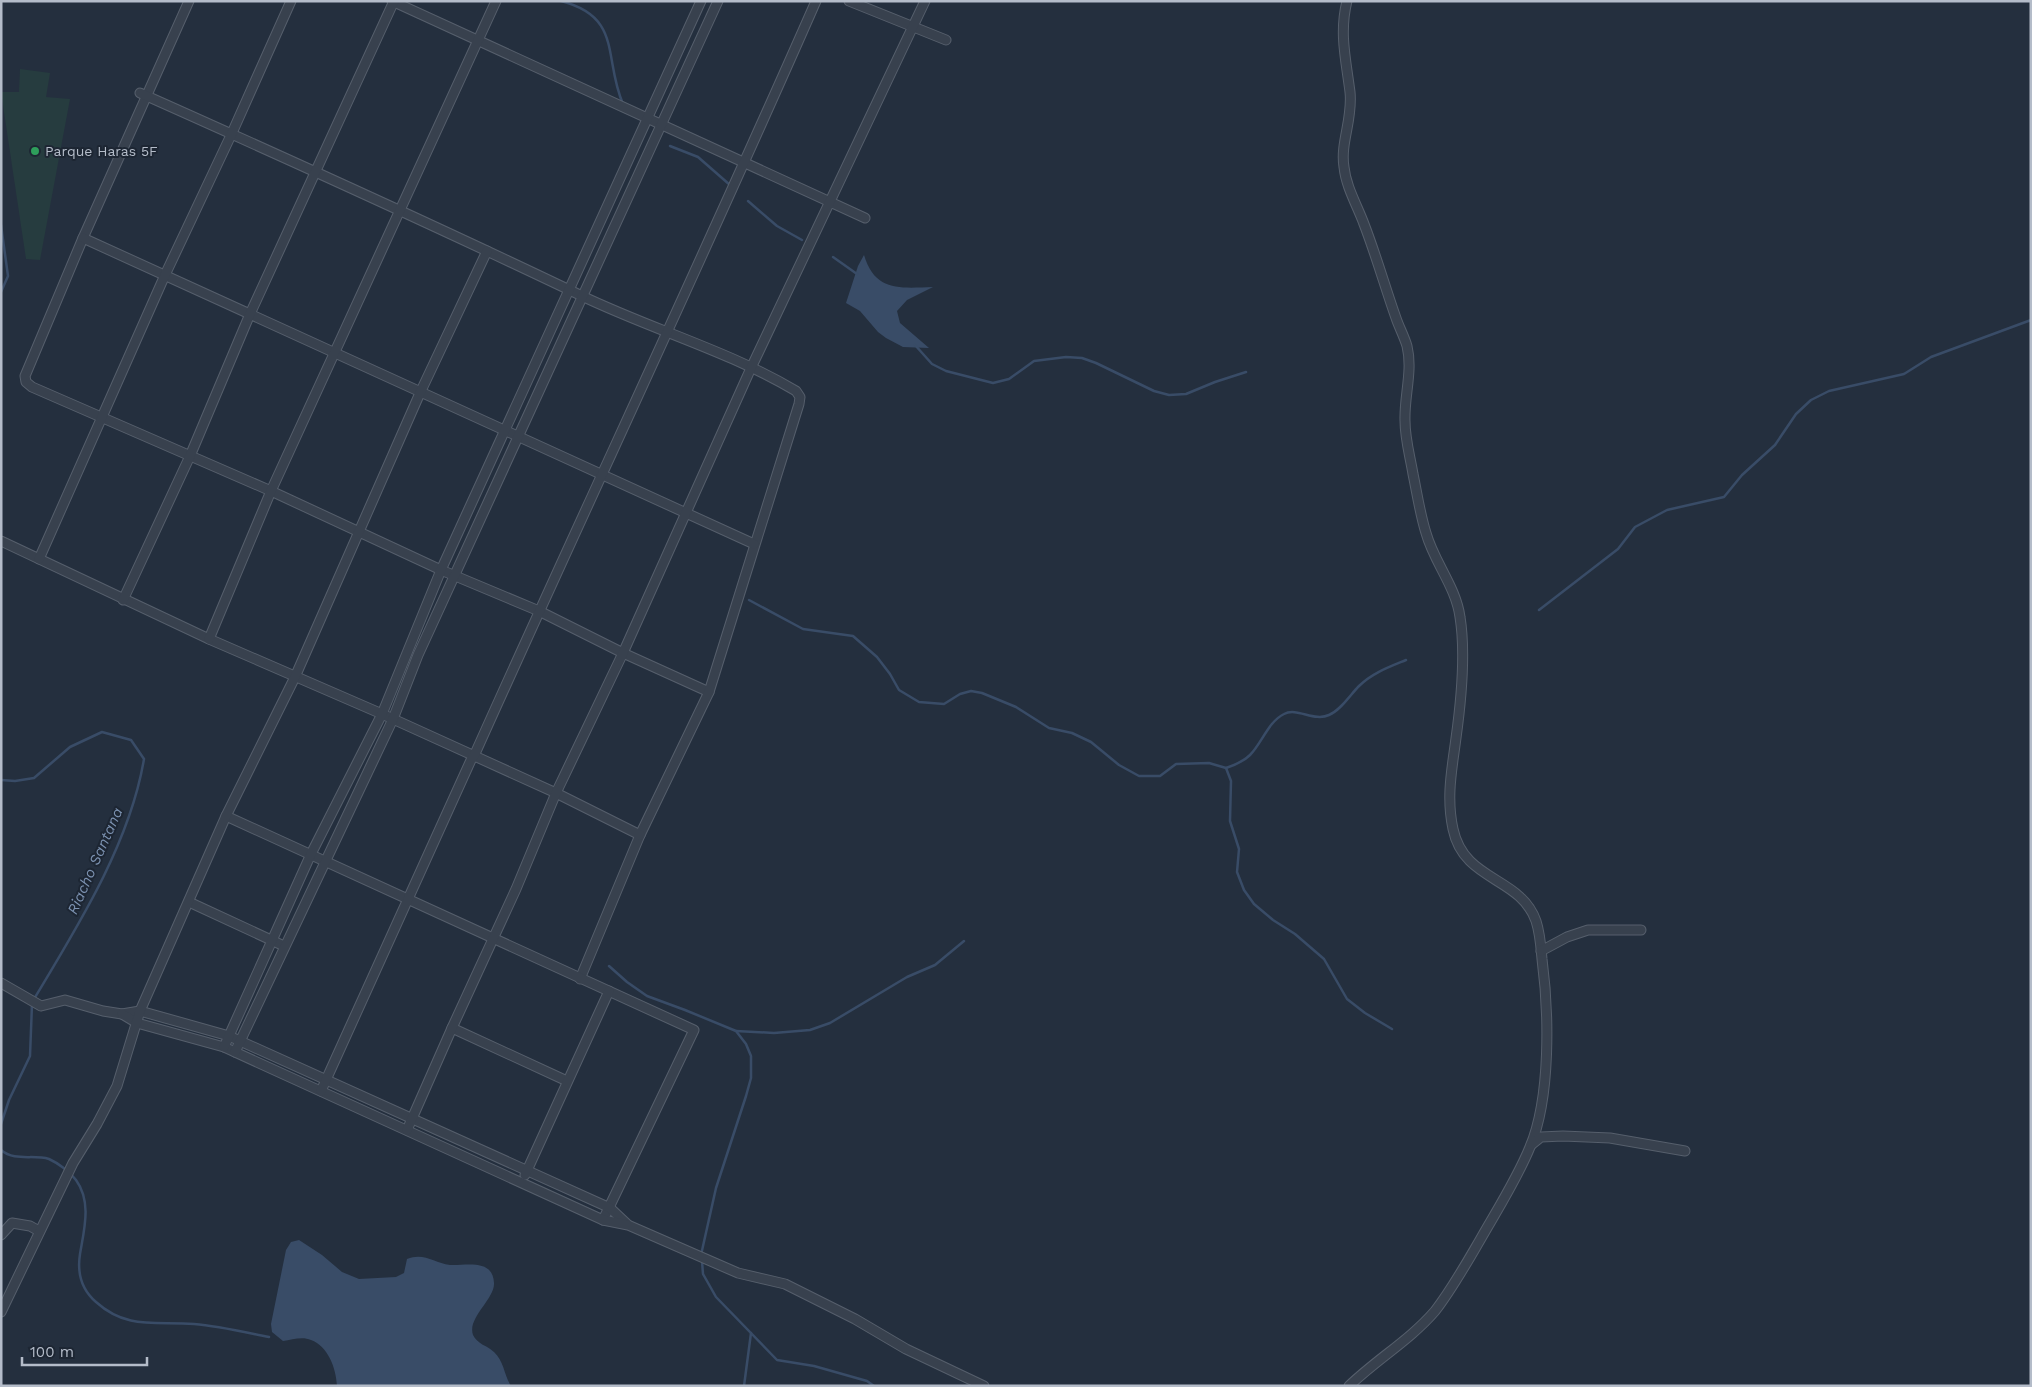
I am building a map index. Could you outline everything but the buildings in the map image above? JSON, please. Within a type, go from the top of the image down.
[{"type":"street","points":[[189,1],[144,94],[83,238],[25,379],[28,385],[359,530],[441,570],[539,611],[623,653],[710,692]]},
{"type":"street","points":[[39,559],[165,274],[232,133],[291,1]]},
{"type":"street","points":[[209,639],[271,491],[496,1]]},
{"type":"street","points":[[224,1047],[311,854],[382,714],[441,570],[701,1]]},
{"type":"street","points":[[235,1052],[324,860],[393,719],[418,655],[718,1]]},
{"type":"street","points":[[321,1091],[601,473],[744,164],[816,1]]},
{"type":"street","points":[[849,1],[912,28],[946,40]]},
{"type":"street","points":[[408,1130],[556,793],[688,513],[828,203],[925,1]]},
{"type":"street","points":[[1347,1],[1343,52],[1350,95],[1350,111],[1345,142],[1344,166],[1347,181],[1406,344],[1410,374],[1405,402],[1406,432],[1417,495],[1425,532],[1432,552],[1456,602],[1460,617],[1461,692],[1449,778],[1449,801],[1454,834],[1458,846],[1466,858],[1479,870],[1510,889],[1531,909],[1537,925],[1542,951],[1548,1020],[1543,1092],[1531,1146],[1496,1212],[1452,1288],[1435,1311],[1417,1330],[1363,1372],[1349,1386]]},
{"type":"street","points":[[123,600],[190,456],[250,314],[393,2],[828,203],[865,218]]},
{"type":"street","points":[[144,94],[582,296],[752,368],[790,387],[800,397],[710,692],[640,835],[580,979]]},
{"type":"street","points":[[83,238],[754,544]]},
{"type":"street","points":[[1,1312],[73,1163],[97,1124],[116,1086],[140,1011],[226,816],[295,678],[420,393],[487,251]]},
{"type":"street","points":[[1,541],[123,600],[556,793],[640,835]]},
{"type":"street","points":[[226,816],[694,1030],[603,1220]]},
{"type":"street","points":[[189,902],[284,946]]},
{"type":"street","points":[[1542,951],[1573,935],[1588,930],[1641,930]]},
{"type":"street","points":[[1,983],[41,1006],[65,1000],[122,1014],[137,1023],[224,1047],[603,1220],[628,1224],[738,1273],[785,1284],[855,1319],[906,1349],[984,1386]]},
{"type":"street","points":[[521,1182],[609,991]]},
{"type":"street","points":[[122,1014],[140,1011],[239,1040],[411,1120],[610,1208],[628,1224]]},
{"type":"street","points":[[452,1028],[568,1081]]},
{"type":"street","points":[[1531,1146],[1541,1137],[1563,1136],[1610,1138],[1685,1151]]},
{"type":"street","points":[[1,1234],[12,1223],[30,1226],[39,1231]]},
{"type":"green space","name":"Parque Haras 5F","points":[[20,69],[50,73],[46,97],[70,99],[40,260],[26,259],[1,92],[19,92]]},
{"type":"water","points":[[864,255],[875,276],[882,282],[910,288],[933,287],[907,300],[897,311],[900,323],[929,348],[903,347],[886,338],[878,332],[860,311],[846,303],[858,266]]},
{"type":"water","points":[[299,1240],[322,1255],[342,1272],[359,1279],[396,1277],[404,1273],[407,1259],[413,1257],[424,1257],[450,1265],[477,1265],[489,1270],[494,1283],[493,1289],[477,1315],[472,1329],[473,1335],[477,1341],[492,1350],[497,1356],[511,1386],[337,1386],[333,1365],[322,1347],[308,1339],[301,1338],[283,1341],[272,1332],[271,1324],[286,1250],[291,1242]]},
{"type":"waterway","points":[[561,1],[581,8],[594,17],[603,28],[608,41],[617,87],[623,104]]},
{"type":"waterway","points":[[670,146],[698,157],[730,185]]},
{"type":"waterway","points":[[748,201],[777,226],[802,240]]},
{"type":"waterway","name":"Riacho Santana","points":[[1,225],[8,276],[1,292]]},
{"type":"waterway","points":[[833,257],[857,274]]},
{"type":"waterway","points":[[1539,610],[1618,549],[1635,527],[1667,510],[1724,497],[1742,475],[1775,445],[1796,414],[1811,400],[1829,391],[1904,374],[1931,357],[2031,320]]},
{"type":"waterway","points":[[915,345],[932,364],[946,371],[993,383],[1009,379],[1034,361],[1066,357],[1082,358],[1096,363],[1154,391],[1169,395],[1186,394],[1246,372]]},
{"type":"waterway","points":[[749,600],[803,629],[853,636],[877,657],[899,690],[919,702],[944,704],[960,694],[971,691],[982,693],[1016,707],[1049,728],[1072,733],[1091,742],[1119,765],[1139,776],[1160,776],[1176,764],[1209,763],[1226,768],[1231,781],[1230,821],[1239,849],[1237,872],[1244,890],[1254,904],[1273,920],[1295,934],[1324,959],[1347,999],[1365,1013],[1392,1029]]},
{"type":"waterway","points":[[1226,768],[1245,760],[1269,727],[1284,714],[1294,712],[1317,717],[1329,715],[1341,706],[1369,677],[1406,660]]},
{"type":"waterway","name":"Riacho Santana","points":[[1,780],[15,781],[34,778],[70,747],[102,732],[131,740],[144,759],[137,790],[115,853],[68,943],[34,999]]},
{"type":"waterway","points":[[736,1031],[774,1033],[810,1030],[830,1023],[907,977],[935,965],[964,941]]},
{"type":"waterway","points":[[609,966],[647,996],[736,1031],[746,1044],[751,1056],[751,1078],[716,1188],[701,1255]]},
{"type":"waterway","name":"Riacho Santana","points":[[1,1124],[9,1100],[30,1056],[32,1004]]},
{"type":"waterway","points":[[1,1150],[12,1156],[49,1159],[64,1168],[76,1180],[84,1197],[86,1216],[79,1261],[80,1274],[87,1292],[108,1311],[119,1317],[142,1322],[203,1325],[269,1337]]},
{"type":"waterway","points":[[702,1261],[703,1274],[716,1297],[777,1360],[814,1366],[867,1381],[874,1386]]},
{"type":"waterway","points":[[744,1386],[751,1333]]},
{"type":"place","name":"Parque Haras 5F","points":[[35,151]]}]
